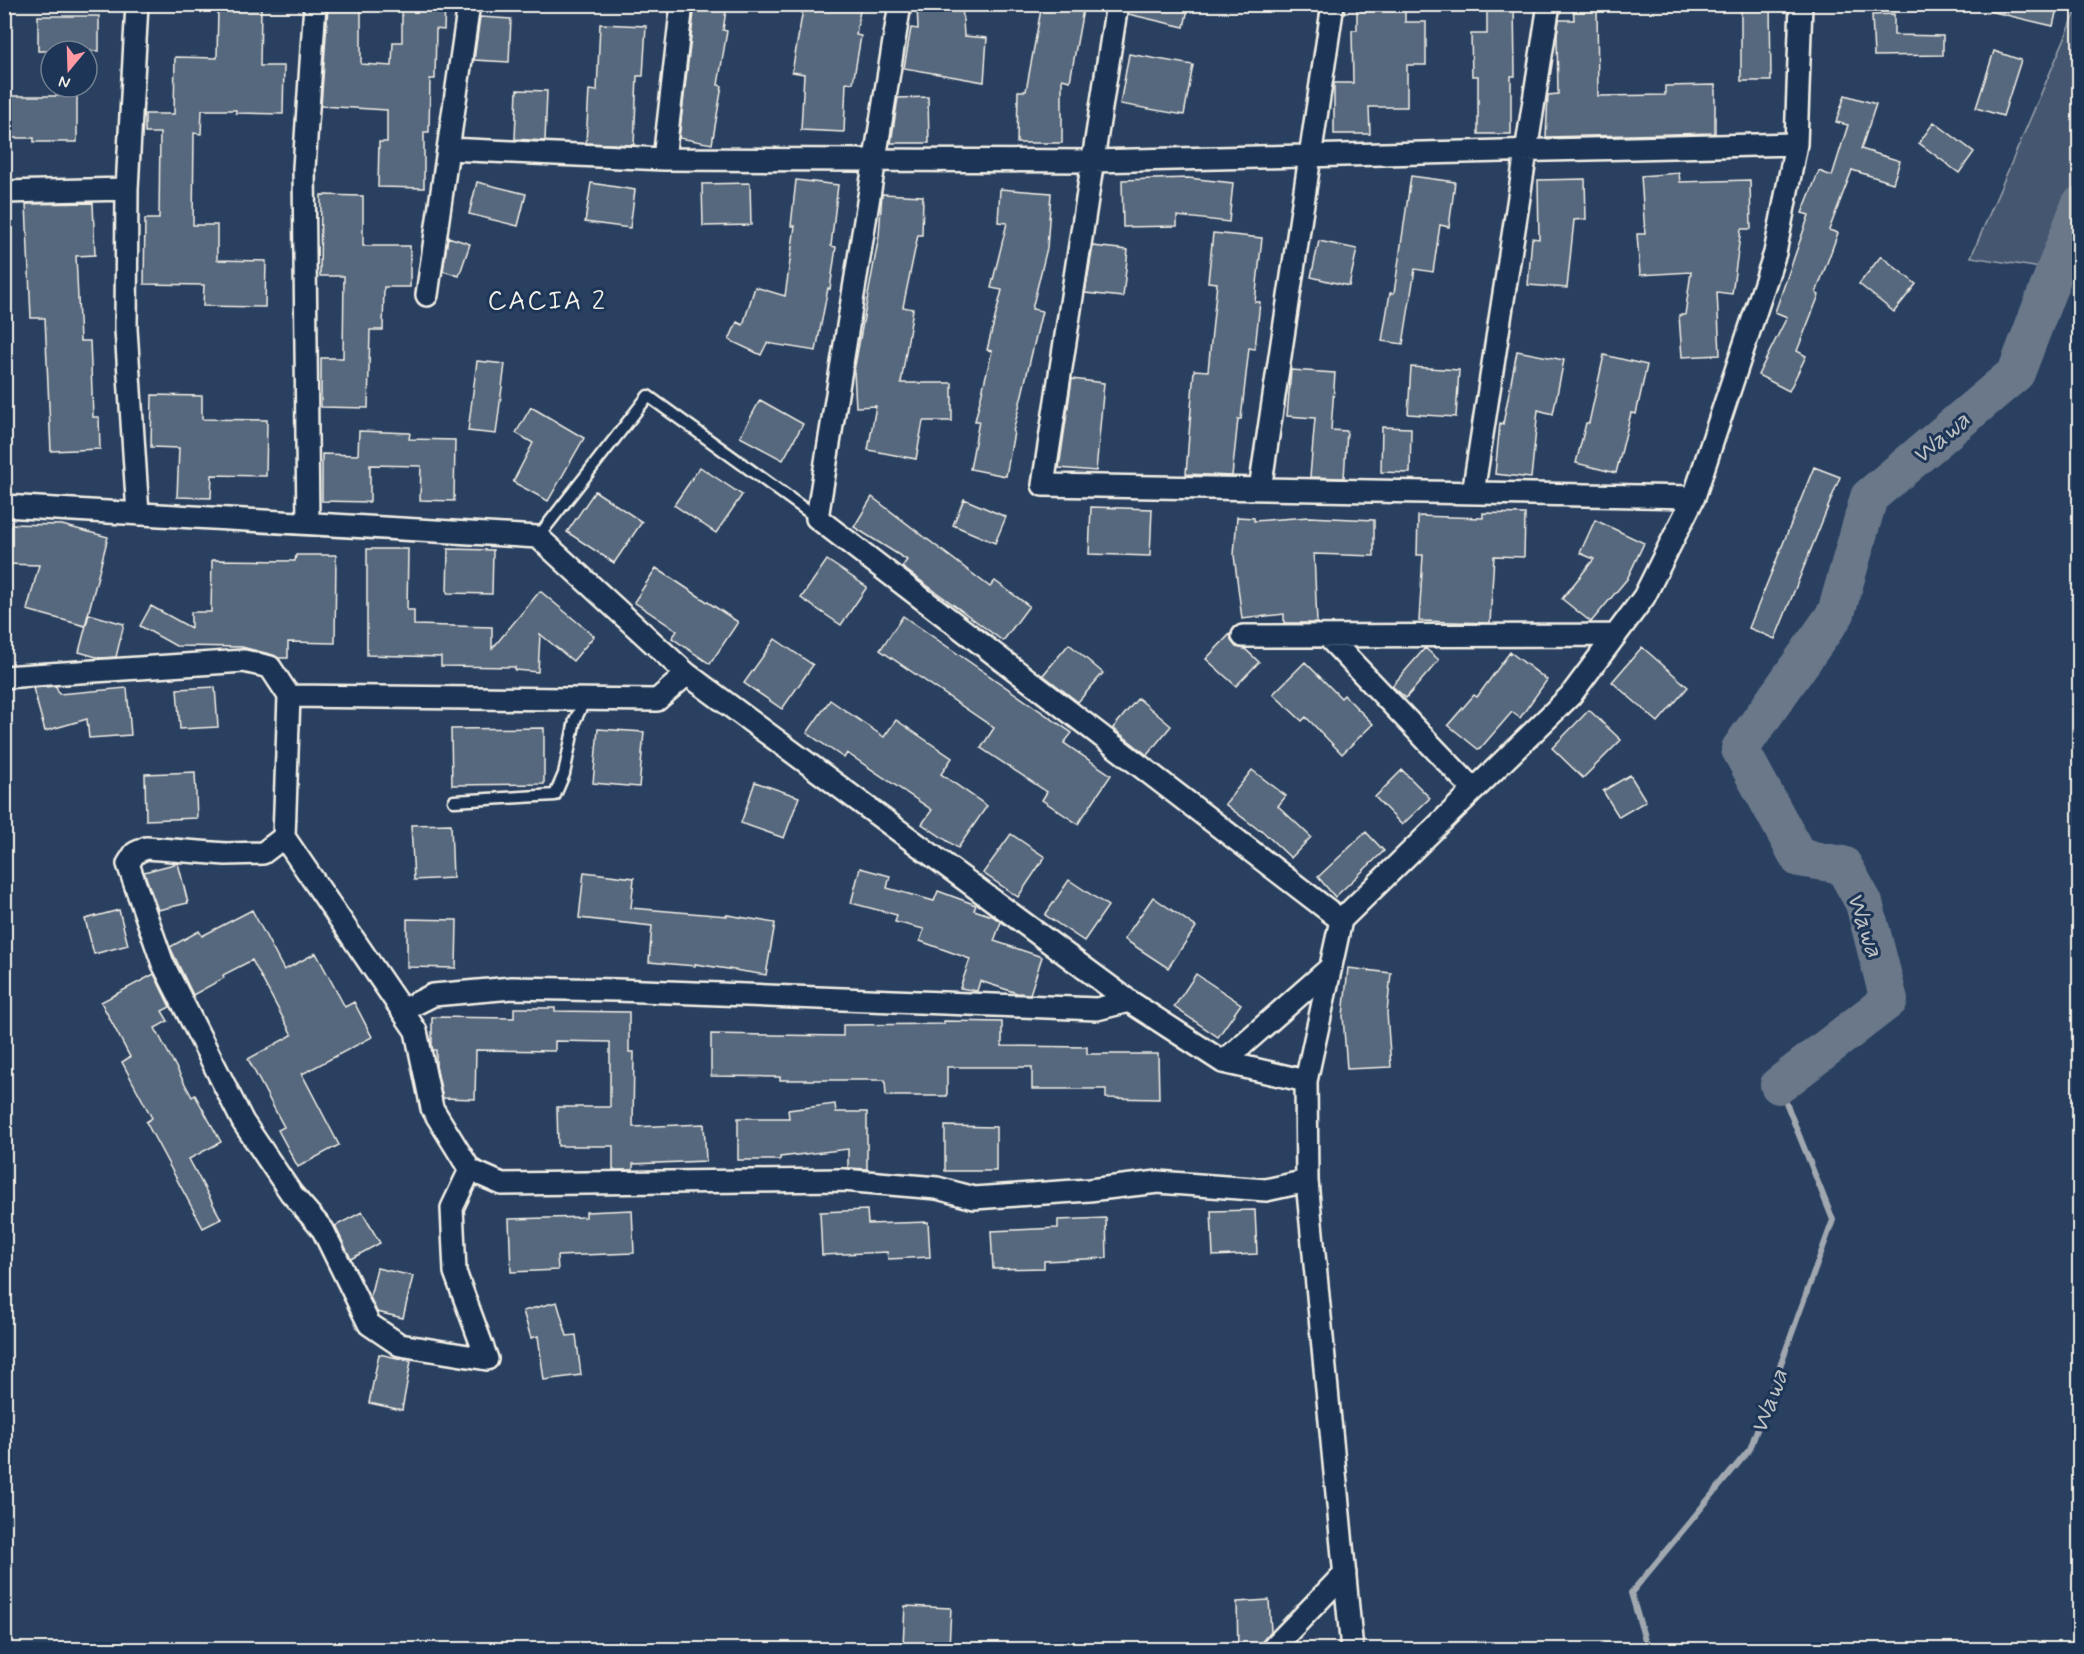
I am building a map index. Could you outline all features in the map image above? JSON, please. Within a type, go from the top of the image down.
[{"type":"street","points":[[137,4],[127,189],[126,329],[138,514]]},
{"type":"street","points":[[308,524],[304,168],[315,4]]},
{"type":"street","points":[[427,295],[469,4]]},
{"type":"street","points":[[664,159],[682,4]]},
{"type":"street","points":[[900,4],[817,518],[1341,920]]},
{"type":"street","points":[[1117,4],[1042,485],[1694,497]]},
{"type":"street","points":[[1260,489],[1333,4]]},
{"type":"street","points":[[1473,493],[1549,4]]},
{"type":"street","points":[[1352,1650],[1307,1181],[1306,1081],[1341,920],[1571,695],[1644,597],[1694,497],[1775,253],[1796,144],[1802,4]]},
{"type":"street","points":[[448,149],[664,159],[1093,161],[1796,144]]},
{"type":"street","points":[[4,192],[127,189]]},
{"type":"street","points":[[4,506],[538,537],[687,674],[1129,1001],[1223,1062],[1306,1081]]},
{"type":"street","points":[[1243,636],[1616,634]]},
{"type":"street","points":[[1327,636],[1474,790]]},
{"type":"street","points":[[4,677],[244,660],[270,668],[289,696],[284,837],[416,1031],[432,1108],[470,1170],[502,1184],[843,1180],[937,1188],[974,1198],[1089,1190],[1158,1182],[1266,1190],[1307,1181]]},
{"type":"street","points":[[289,696],[657,700],[687,674]]},
{"type":"street","points":[[284,837],[263,853],[226,854],[146,848],[135,853],[128,864],[163,964],[243,1122],[291,1193],[324,1230],[369,1324],[400,1345],[487,1359],[455,1272],[452,1208],[470,1170]]},
{"type":"street","points":[[1223,1062],[1330,968]]},
{"type":"street","points":[[402,1010],[433,995],[512,988],[1097,1009],[1129,1001]]},
{"type":"street","points":[[1270,1650],[1345,1573]]},
{"type":"lane","points":[[538,537],[648,396],[817,518]]},
{"type":"lane","points":[[454,801],[555,795],[564,774],[575,720],[586,698]]},
{"type":"shaded area","points":[[2079,5],[2079,274],[1971,257]]},
{"type":"building","points":[[402,4],[445,4],[444,30],[436,29],[435,79],[430,79],[429,132],[424,132],[424,188],[378,187],[379,142],[387,142],[387,110],[321,106],[328,8],[361,8],[361,64],[392,66],[393,42],[402,42]]},
{"type":"building","points":[[695,4],[727,4],[723,30],[727,31],[718,85],[722,86],[712,144],[679,138]]},
{"type":"building","points":[[804,4],[861,4],[856,35],[861,36],[853,83],[846,82],[844,132],[801,130],[804,74],[792,72]]},
{"type":"building","points":[[917,4],[962,4],[964,36],[987,38],[984,82],[904,68],[911,28],[918,29]]},
{"type":"building","points":[[1042,4],[1084,4],[1070,81],[1062,79],[1062,143],[1017,143],[1018,91],[1026,91]]},
{"type":"building","points":[[1130,4],[1189,4],[1184,27],[1128,14]]},
{"type":"building","points":[[1357,4],[1405,4],[1405,22],[1426,22],[1426,65],[1407,65],[1407,107],[1369,107],[1370,134],[1334,134],[1334,83],[1353,83],[1352,30],[1357,30]]},
{"type":"building","points":[[1487,4],[1514,4],[1515,76],[1511,76],[1511,134],[1478,134],[1478,76],[1472,76],[1471,34],[1487,34]]},
{"type":"building","points":[[1573,4],[1597,4],[1598,96],[1665,95],[1665,86],[1715,85],[1715,133],[1546,137],[1548,95],[1558,94],[1559,20],[1574,20]]},
{"type":"building","points":[[1741,4],[1770,4],[1771,81],[1741,81]]},
{"type":"building","points":[[1989,4],[2058,4],[2053,26],[1989,11]]},
{"type":"building","points":[[218,8],[261,8],[260,66],[284,66],[283,114],[202,110],[201,134],[194,133],[193,225],[217,225],[217,260],[266,261],[265,307],[203,306],[204,285],[144,284],[145,219],[159,219],[160,133],[145,133],[145,114],[174,114],[175,57],[217,58]]},
{"type":"building","points":[[1894,14],[1894,35],[1943,36],[1943,55],[1874,56],[1872,15]]},
{"type":"building","points":[[38,16],[99,16],[99,39],[39,39],[38,51]]},
{"type":"building","points":[[480,17],[511,19],[509,62],[474,60]]},
{"type":"building","points":[[600,24],[646,26],[643,76],[637,76],[634,145],[586,143],[589,90],[597,91]]},
{"type":"building","points":[[1994,51],[2021,60],[2003,116],[1976,108]]},
{"type":"building","points":[[1129,54],[1193,65],[1184,115],[1120,104]]},
{"type":"building","points":[[517,90],[547,91],[545,141],[515,139]]},
{"type":"building","points":[[1845,95],[1876,104],[1861,149],[1900,161],[1893,183],[1852,170],[1829,230],[1838,233],[1816,293],[1819,295],[1797,351],[1806,356],[1789,391],[1758,375],[1787,317],[1775,312],[1809,215],[1802,213],[1819,171],[1832,176],[1848,125],[1836,122]]},
{"type":"building","points":[[4,96],[77,99],[77,142],[34,142],[34,138],[4,138]]},
{"type":"building","points":[[928,97],[929,143],[891,143],[898,98]]},
{"type":"building","points":[[1934,122],[1974,152],[1959,173],[1919,143]]},
{"type":"building","points":[[1679,173],[1680,182],[1750,180],[1751,229],[1741,229],[1732,294],[1717,292],[1720,355],[1682,357],[1679,315],[1685,315],[1691,272],[1640,275],[1637,234],[1645,234],[1641,176]]},
{"type":"building","points":[[1411,176],[1455,182],[1449,227],[1440,225],[1433,272],[1415,269],[1403,344],[1382,341],[1390,293],[1394,293]]},
{"type":"building","points":[[1188,178],[1233,183],[1229,222],[1177,216],[1177,226],[1123,227],[1122,180]]},
{"type":"building","points":[[1585,179],[1586,219],[1574,220],[1567,288],[1528,285],[1532,238],[1539,239],[1538,180]]},
{"type":"building","points":[[796,180],[838,185],[831,246],[836,247],[830,289],[828,288],[816,351],[767,343],[761,355],[729,340],[737,322],[743,325],[755,287],[785,296],[795,226],[791,226]]},
{"type":"building","points":[[477,182],[526,194],[518,226],[469,214]]},
{"type":"building","points":[[591,183],[635,190],[630,228],[585,222]]},
{"type":"building","points":[[750,183],[751,225],[703,226],[702,184]]},
{"type":"building","points":[[1000,189],[1051,193],[1047,248],[1032,309],[1042,311],[1013,432],[1006,476],[970,469],[979,421],[975,421],[992,351],[987,350],[1002,290],[991,288],[1007,223],[998,222]]},
{"type":"building","points":[[882,194],[923,196],[922,235],[918,235],[903,307],[913,309],[901,383],[952,383],[952,421],[923,421],[916,459],[868,450],[876,406],[856,407],[854,371],[879,236]]},
{"type":"building","points":[[321,195],[363,196],[363,246],[410,246],[410,287],[384,287],[383,330],[370,330],[368,408],[321,407],[321,358],[343,358],[344,276],[320,276]]},
{"type":"building","points":[[93,203],[95,255],[76,256],[80,341],[90,341],[93,417],[99,417],[100,449],[51,451],[45,318],[31,318],[26,204]]},
{"type":"building","points":[[1213,233],[1262,238],[1255,302],[1260,302],[1255,349],[1249,348],[1232,476],[1186,474],[1194,370],[1208,371],[1217,283],[1208,282]]},
{"type":"building","points":[[448,237],[470,244],[459,276],[443,271]]},
{"type":"building","points":[[1319,241],[1357,249],[1349,286],[1311,277]]},
{"type":"building","points":[[1093,246],[1128,250],[1123,297],[1085,293]]},
{"type":"building","points":[[1881,256],[1916,284],[1894,312],[1859,284]]},
{"type":"building","points":[[1517,351],[1564,360],[1553,414],[1538,410],[1531,478],[1495,474],[1500,423],[1503,424]]},
{"type":"building","points":[[1604,355],[1647,365],[1636,414],[1631,413],[1616,473],[1576,463],[1586,423],[1589,423]]},
{"type":"building","points":[[477,361],[505,364],[496,434],[468,431]]},
{"type":"building","points":[[1411,367],[1459,370],[1456,417],[1408,414]]},
{"type":"building","points":[[1291,370],[1335,373],[1331,430],[1347,431],[1344,478],[1310,477],[1315,418],[1287,416]]},
{"type":"building","points":[[1072,379],[1104,383],[1096,471],[1059,468]]},
{"type":"building","points":[[152,395],[202,396],[202,419],[267,420],[266,476],[212,475],[211,498],[177,497],[179,448],[151,447]]},
{"type":"building","points":[[760,400],[803,424],[783,460],[740,437]]},
{"type":"building","points":[[531,407],[584,438],[548,501],[513,482],[533,443],[516,433]]},
{"type":"building","points":[[1382,427],[1411,428],[1410,473],[1381,472]]},
{"type":"building","points":[[359,431],[410,433],[409,439],[455,440],[454,501],[420,500],[421,466],[370,465],[370,502],[322,501],[322,454],[358,455]]},
{"type":"building","points":[[700,467],[742,495],[716,533],[674,505]]},
{"type":"building","points":[[1814,467],[1840,477],[1775,639],[1749,628]]},
{"type":"building","points":[[595,491],[642,522],[614,563],[567,532]]},
{"type":"building","points":[[872,497],[990,587],[995,581],[1029,606],[1003,641],[902,567],[907,560],[854,527]]},
{"type":"building","points":[[964,499],[1006,517],[995,543],[953,525]]},
{"type":"building","points":[[1091,507],[1152,509],[1150,556],[1089,554]]},
{"type":"building","points":[[1483,513],[1525,514],[1524,557],[1494,556],[1490,623],[1419,621],[1423,555],[1417,555],[1418,516],[1483,518]]},
{"type":"building","points":[[1237,517],[1254,518],[1254,521],[1309,517],[1374,520],[1374,556],[1314,554],[1317,623],[1284,623],[1284,614],[1242,619],[1234,555]]},
{"type":"building","points":[[1595,520],[1644,543],[1627,579],[1591,622],[1562,599],[1594,559],[1580,553]]},
{"type":"building","points":[[4,524],[62,525],[108,537],[85,626],[27,610],[39,565],[4,564]]},
{"type":"building","points":[[367,549],[408,549],[407,610],[414,610],[414,625],[492,627],[492,649],[540,591],[594,636],[573,661],[540,634],[538,672],[515,670],[515,667],[441,666],[441,657],[367,655]]},
{"type":"building","points":[[448,549],[493,550],[492,594],[447,593]]},
{"type":"building","points":[[296,555],[336,555],[335,643],[288,642],[288,658],[278,658],[242,647],[176,646],[140,626],[151,606],[191,628],[191,612],[211,612],[212,560],[295,561]]},
{"type":"building","points":[[827,560],[867,587],[841,625],[801,598]]},
{"type":"building","points":[[656,568],[738,622],[710,664],[672,638],[677,631],[634,602]]},
{"type":"building","points":[[89,614],[124,624],[116,657],[100,658],[79,652]]},
{"type":"building","points":[[903,616],[1072,733],[1064,743],[1111,775],[1078,824],[1042,800],[1047,792],[981,748],[994,728],[880,650]]},
{"type":"building","points":[[1230,634],[1236,647],[1245,649],[1259,662],[1236,686],[1206,659]]},
{"type":"building","points":[[775,639],[813,665],[782,709],[744,683]]},
{"type":"building","points":[[1069,644],[1103,673],[1078,702],[1043,675]]},
{"type":"building","points":[[1642,647],[1688,687],[1658,722],[1612,682]]},
{"type":"building","points":[[1425,648],[1439,660],[1406,698],[1392,686]]},
{"type":"building","points":[[1510,652],[1547,680],[1520,718],[1512,712],[1479,750],[1448,725],[1474,695],[1477,697]]},
{"type":"building","points":[[1305,662],[1341,698],[1344,695],[1373,724],[1342,754],[1306,717],[1302,721],[1273,694]]},
{"type":"building","points":[[56,686],[59,694],[127,688],[131,735],[89,738],[87,719],[45,731],[33,688]]},
{"type":"building","points":[[215,687],[218,727],[180,729],[177,689]]},
{"type":"building","points":[[1138,698],[1171,726],[1147,755],[1113,728]]},
{"type":"building","points":[[830,700],[884,737],[896,720],[952,758],[941,774],[987,806],[958,848],[922,824],[932,810],[847,753],[844,758],[807,733]]},
{"type":"building","points":[[1589,710],[1621,740],[1583,778],[1552,748]]},
{"type":"building","points":[[544,728],[544,784],[452,785],[451,729]]},
{"type":"building","points":[[598,729],[644,732],[639,787],[593,783]]},
{"type":"building","points":[[1252,770],[1286,796],[1278,806],[1311,837],[1291,858],[1260,829],[1225,804]]},
{"type":"building","points":[[1402,770],[1430,798],[1402,825],[1375,797]]},
{"type":"building","points":[[195,772],[197,818],[146,820],[145,774]]},
{"type":"building","points":[[1630,775],[1646,801],[1619,817],[1603,791]]},
{"type":"building","points":[[755,782],[799,797],[784,838],[741,823]]},
{"type":"building","points":[[451,824],[453,878],[414,880],[411,825]]},
{"type":"building","points":[[1366,832],[1384,851],[1335,897],[1318,877]]},
{"type":"building","points":[[1011,834],[1045,857],[1018,897],[983,873]]},
{"type":"building","points":[[178,863],[188,903],[158,910],[144,872]]},
{"type":"building","points":[[860,868],[890,876],[887,888],[934,901],[938,891],[976,905],[974,910],[992,916],[1001,922],[994,941],[1042,957],[1030,994],[1017,993],[980,981],[977,991],[960,988],[970,959],[920,941],[924,929],[895,922],[897,915],[851,903]]},
{"type":"building","points":[[584,872],[634,878],[631,908],[727,915],[775,923],[766,975],[695,964],[695,966],[649,962],[652,926],[579,918]]},
{"type":"building","points":[[1069,880],[1108,906],[1084,941],[1045,915]]},
{"type":"building","points":[[1153,897],[1196,927],[1168,968],[1124,939]]},
{"type":"building","points":[[119,910],[128,945],[94,954],[85,919]]},
{"type":"building","points":[[252,910],[284,970],[316,953],[345,1007],[354,1002],[372,1037],[302,1074],[339,1145],[298,1167],[278,1130],[284,1127],[248,1059],[292,1035],[252,960],[223,975],[224,978],[193,995],[170,947],[199,931],[202,936]]},
{"type":"building","points":[[407,919],[457,920],[456,968],[407,967]]},
{"type":"building","points":[[1348,968],[1391,973],[1387,1013],[1391,1067],[1347,1069],[1343,1016]]},
{"type":"building","points":[[154,974],[170,1007],[162,1011],[168,1021],[155,1028],[192,1097],[195,1095],[221,1142],[189,1159],[221,1219],[203,1228],[146,1122],[152,1118],[122,1062],[130,1057],[101,1002]]},
{"type":"building","points":[[1196,974],[1241,1004],[1218,1037],[1174,1007]]},
{"type":"building","points":[[514,1008],[629,1012],[629,1052],[634,1052],[633,1127],[704,1124],[706,1161],[633,1164],[633,1170],[613,1170],[613,1146],[558,1146],[557,1107],[610,1107],[610,1042],[555,1041],[555,1051],[476,1050],[475,1099],[443,1098],[436,1066],[436,1050],[432,1047],[432,1017],[514,1018]]},
{"type":"building","points":[[944,1021],[1002,1022],[1002,1046],[1087,1047],[1087,1054],[1158,1054],[1159,1099],[1106,1098],[1106,1089],[1032,1089],[1032,1067],[947,1067],[947,1096],[886,1096],[885,1080],[780,1080],[780,1077],[711,1076],[711,1034],[843,1036],[843,1025],[944,1024]]},
{"type":"building","points":[[835,1104],[836,1112],[867,1112],[867,1169],[848,1168],[848,1149],[780,1157],[780,1160],[738,1160],[738,1118],[789,1118],[788,1110]]},
{"type":"building","points":[[945,1126],[996,1127],[996,1171],[945,1171]]},
{"type":"building","points":[[632,1210],[634,1253],[557,1256],[558,1270],[511,1272],[509,1219],[586,1217],[586,1212]]},
{"type":"building","points":[[867,1210],[868,1224],[928,1222],[930,1257],[888,1259],[887,1252],[822,1255],[820,1212]]},
{"type":"building","points":[[1255,1210],[1257,1254],[1213,1256],[1211,1211]]},
{"type":"building","points":[[362,1212],[380,1243],[351,1259],[335,1226]]},
{"type":"building","points":[[1106,1218],[1107,1258],[1044,1261],[1044,1268],[993,1269],[991,1231],[1058,1228],[1058,1220]]},
{"type":"building","points":[[377,1268],[413,1276],[403,1318],[377,1312],[370,1297]]},
{"type":"building","points":[[557,1302],[567,1336],[576,1335],[581,1375],[544,1380],[538,1336],[531,1338],[523,1311]]},
{"type":"building","points":[[379,1354],[411,1361],[402,1410],[369,1403]]},
{"type":"building","points":[[1269,1600],[1271,1631],[1260,1644],[1257,1644],[1257,1650],[1238,1650],[1237,1602]]},
{"type":"building","points":[[905,1606],[951,1608],[949,1647],[903,1645]]},
{"type":"waterway","name":"Wawa","points":[[1779,1085],[1889,1000],[1864,903],[1843,865],[1799,858],[1740,749],[1836,613],[1869,497],[2016,373],[2080,205]]},
{"type":"waterway","name":"Wawa","points":[[1648,1650],[1631,1593],[1750,1449],[1833,1220],[1779,1085]]},
{"type":"district","name":"CACIA 2","points":[[547,300]]}]
